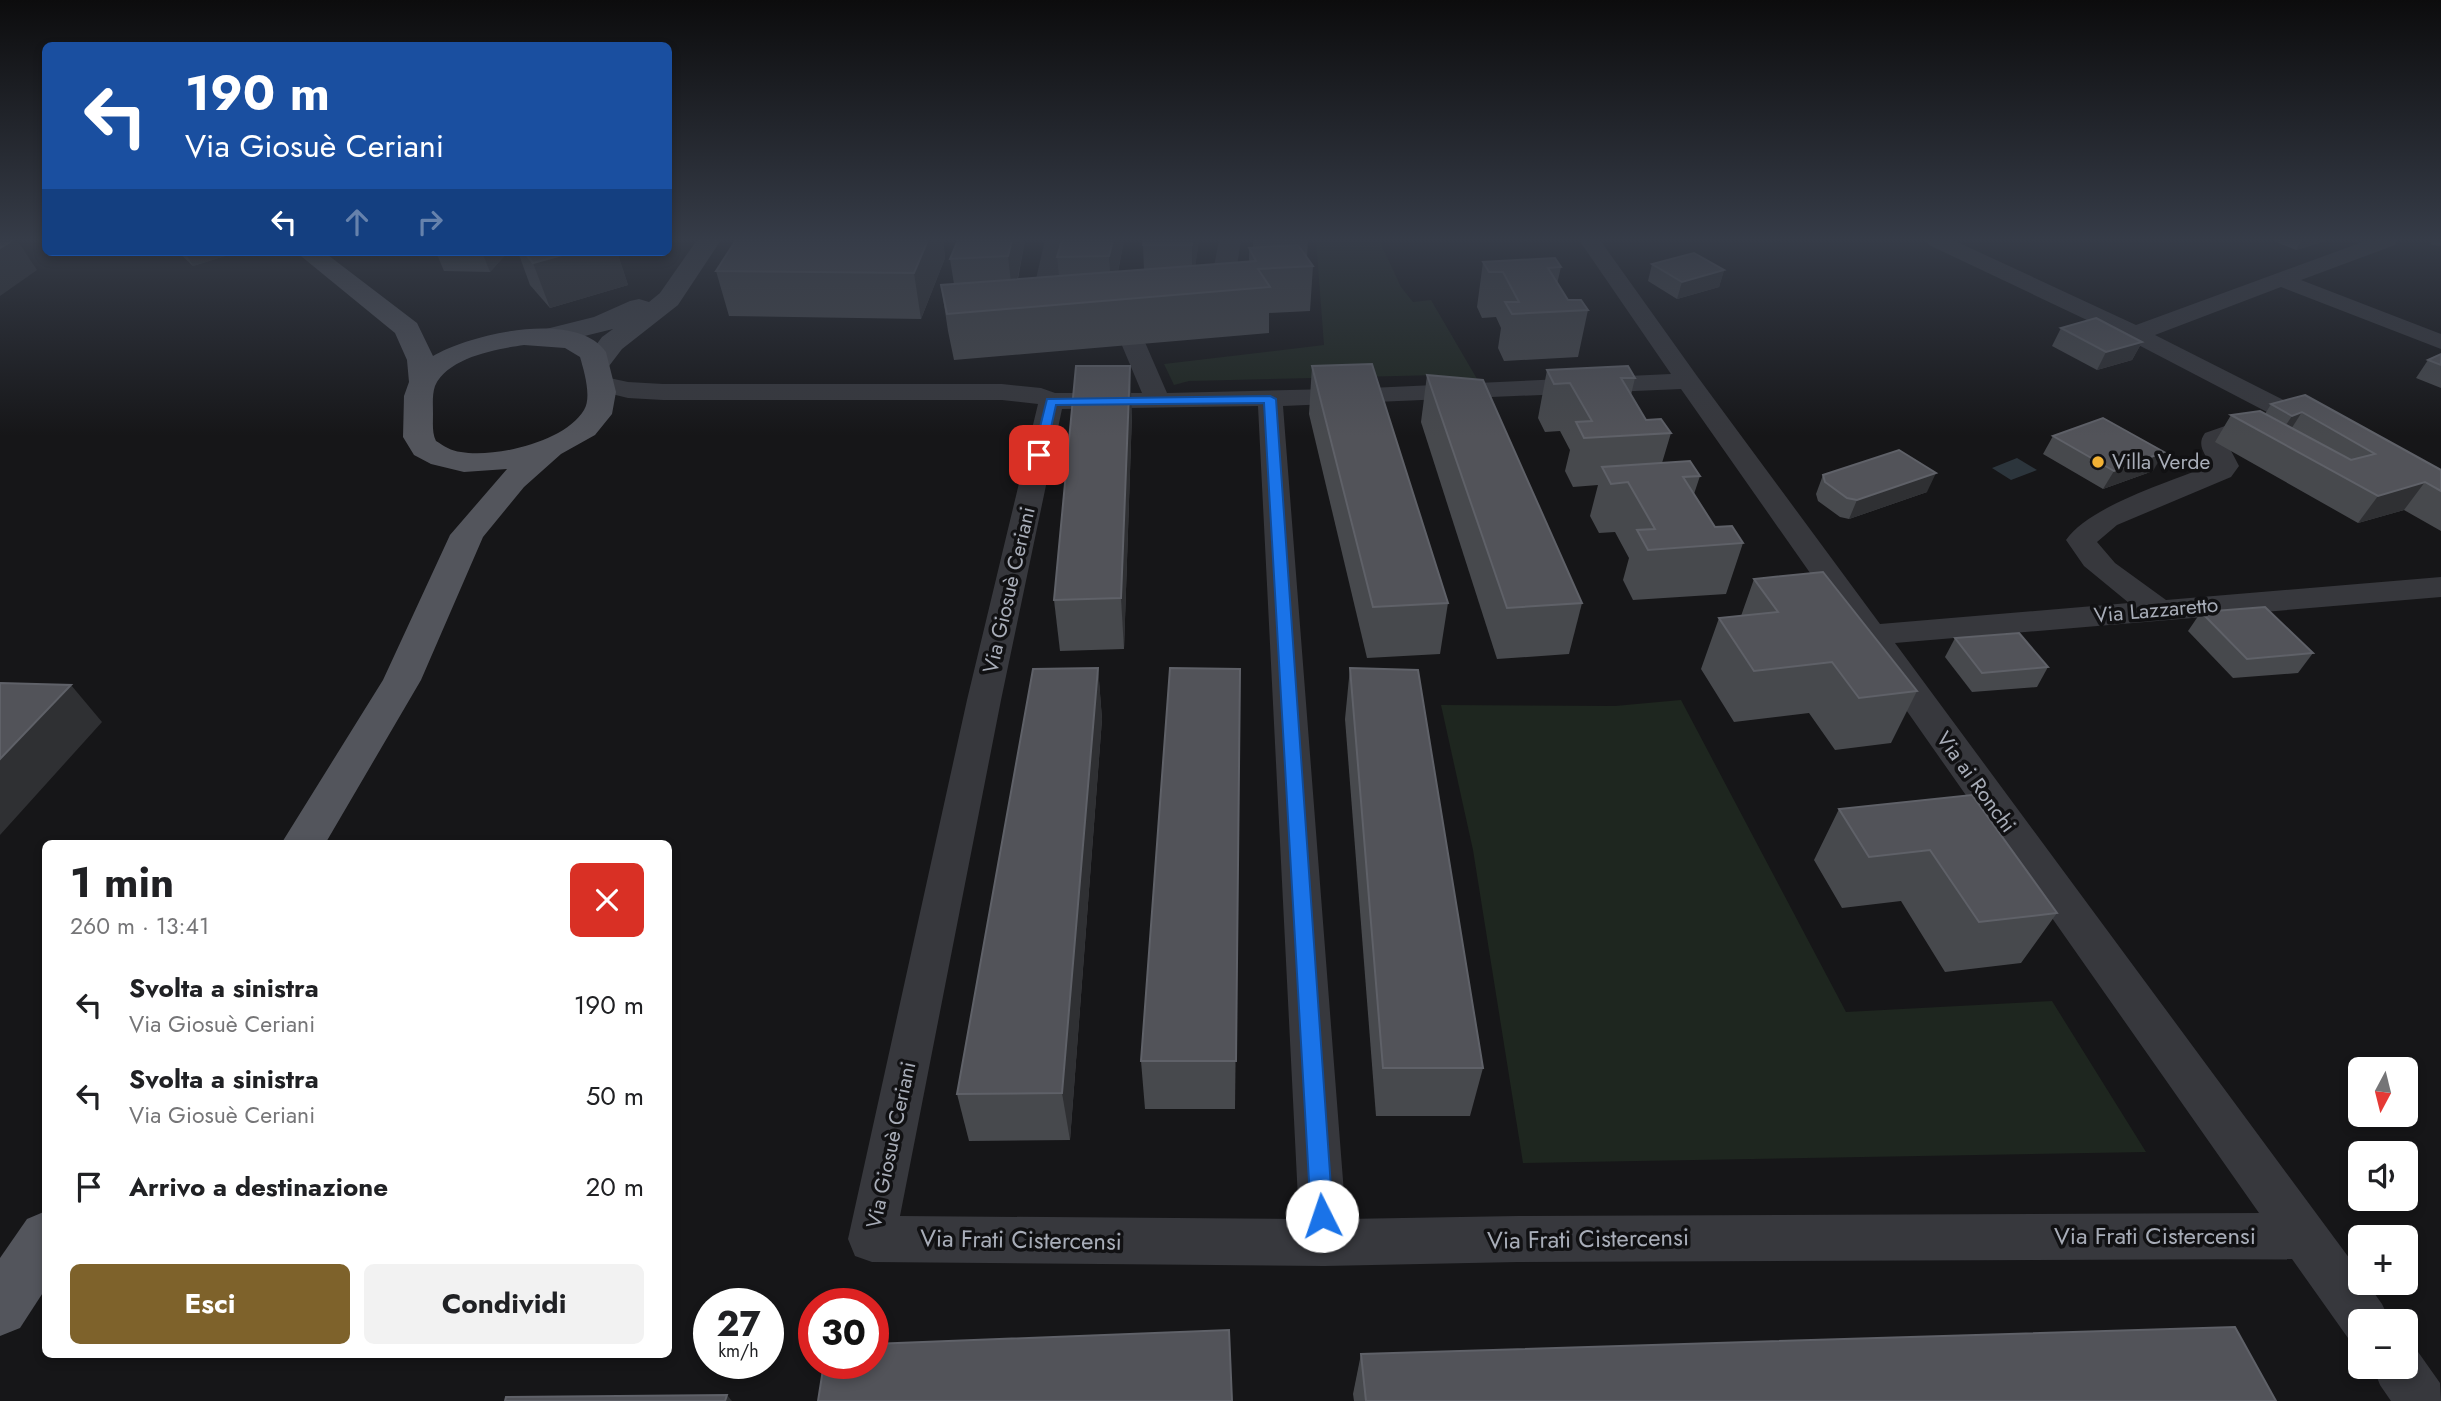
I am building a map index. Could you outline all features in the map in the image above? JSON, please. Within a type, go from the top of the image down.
[{"type":"main road","points":[[305,840],[402,680],[467,535],[513,480],[556,445],[588,425],[598,413],[602,399],[592,352],[579,343],[548,337],[497,342],[446,339],[407,329],[377,305]]},
{"type":"main road","points":[[407,329],[421,360],[423,382]]},
{"type":"main road","points":[[497,342],[456,356],[436,368],[423,382],[418,395],[418,433],[425,448],[456,461],[492,462],[524,456],[556,445]]},
{"type":"main road","points":[[439,456],[454,475],[462,492],[467,535]]},
{"type":"main road","points":[[0,1308],[42,1244]]},
{"type":"street","points":[[548,337],[604,323],[641,305]]},
{"type":"street","points":[[662,305],[612,343],[598,374],[628,390],[1002,392],[1041,396],[1051,401],[1270,399],[1467,393],[1688,381]]},
{"type":"street","points":[[1042,305],[1039,318],[1066,318]]},
{"type":"street","points":[[1195,307],[1208,305]]},
{"type":"street","name":"Via ai Ronchi","points":[[1635,305],[2356,1309]]},
{"type":"street","points":[[2075,305],[2336,438]]},
{"type":"street","points":[[2135,334],[2211,305]]},
{"type":"street","points":[[2349,305],[2441,342]]},
{"type":"street","points":[[1094,317],[1146,314]]},
{"type":"street","points":[[1122,317],[1158,401]]},
{"type":"street","points":[[1270,399],[1324,1243]]},
{"type":"street","name":"Via Giosuè Ceriani","points":[[872,1239],[984,699],[1051,401]]},
{"type":"street","points":[[2159,610],[2106,570],[2085,550],[2081,540],[2107,519],[2221,471],[2225,466],[2214,447],[2214,439],[2218,436],[2289,412]]},
{"type":"street","name":"Via Lazzaretto","points":[[1870,635],[2441,587]]},
{"type":"street","name":"Via Frati Cistercensi","points":[[872,1239],[1324,1243],[1518,1239],[2304,1236]]},
{"type":"street","points":[[2406,1379],[2422,1401]]},
{"type":"shaded area","points":[[1321,305],[1434,305],[1480,384],[1444,386],[1440,375],[1189,381],[1174,385],[1164,364],[1324,345]]},
{"type":"shaded area","points":[[2017,458],[2037,470],[2011,480],[1992,468]]},
{"type":"shaded area","points":[[1681,700],[1846,1012],[2052,1001],[2146,1152],[1523,1163],[1473,850],[1441,705],[1615,706]]},
{"type":"building","points":[[945,305],[1050,305],[947,314]]},
{"type":"building","points":[[1507,305],[1585,305],[1588,310],[1512,314]]},
{"type":"building","points":[[2096,318],[2142,342],[2106,352],[2061,328]]},
{"type":"building","points":[[2441,354],[2441,365],[2428,360]]},
{"type":"building","points":[[1372,364],[1448,603],[1373,607],[1312,366]]},
{"type":"building","points":[[1076,366],[1130,366],[1121,598],[1054,600]]},
{"type":"building","points":[[1628,366],[1635,378],[1621,378],[1646,420],[1661,419],[1671,433],[1584,438],[1576,422],[1592,421],[1570,383],[1554,384],[1547,370]]},
{"type":"building","points":[[1427,375],[1483,380],[1582,603],[1507,608]]},
{"type":"building","points":[[2305,395],[2441,470],[2441,491],[2425,482],[2378,496],[2231,415],[2260,411],[2351,460],[2375,454],[2302,412],[2292,416],[2271,404]]},
{"type":"building","points":[[2103,418],[2164,452],[2114,471],[2053,436]]},
{"type":"building","points":[[1899,450],[1936,473],[1857,500],[1847,498],[1825,482],[1823,475]]},
{"type":"building","points":[[1690,461],[1700,476],[1683,477],[1715,527],[1732,526],[1743,543],[1648,550],[1637,530],[1655,529],[1628,482],[1611,484],[1602,467]]},
{"type":"building","points":[[1823,572],[1917,691],[1859,698],[1832,662],[1754,671],[1719,618],[1778,612],[1754,579]]},
{"type":"building","points":[[2265,607],[2313,653],[2247,659],[2201,612]]},
{"type":"building","points":[[2019,633],[2048,667],[1982,673],[1955,638]]},
{"type":"building","points":[[1098,668],[1062,1093],[957,1094],[1033,669]]},
{"type":"building","points":[[1170,668],[1240,669],[1236,1061],[1141,1061]]},
{"type":"building","points":[[1350,668],[1418,670],[1483,1068],[1383,1068]]},
{"type":"building","points":[[0,683],[71,685],[0,759]]},
{"type":"building","points":[[1972,795],[2057,913],[1979,922],[1930,850],[1869,857],[1839,809]]},
{"type":"building","points":[[2235,1327],[2276,1401],[1366,1401],[1361,1354]]},
{"type":"building","points":[[1229,1330],[1232,1401],[818,1401],[821,1379],[889,1379],[889,1343]]},
{"type":"building","points":[[727,1395],[725,1401],[505,1401],[506,1397]]},
{"type":"place","name":"Villa Verde","points":[[2098,462]]},
{"type":"route","points":[[1039,455],[1051,401],[1270,399],[1322,1216]]}]
